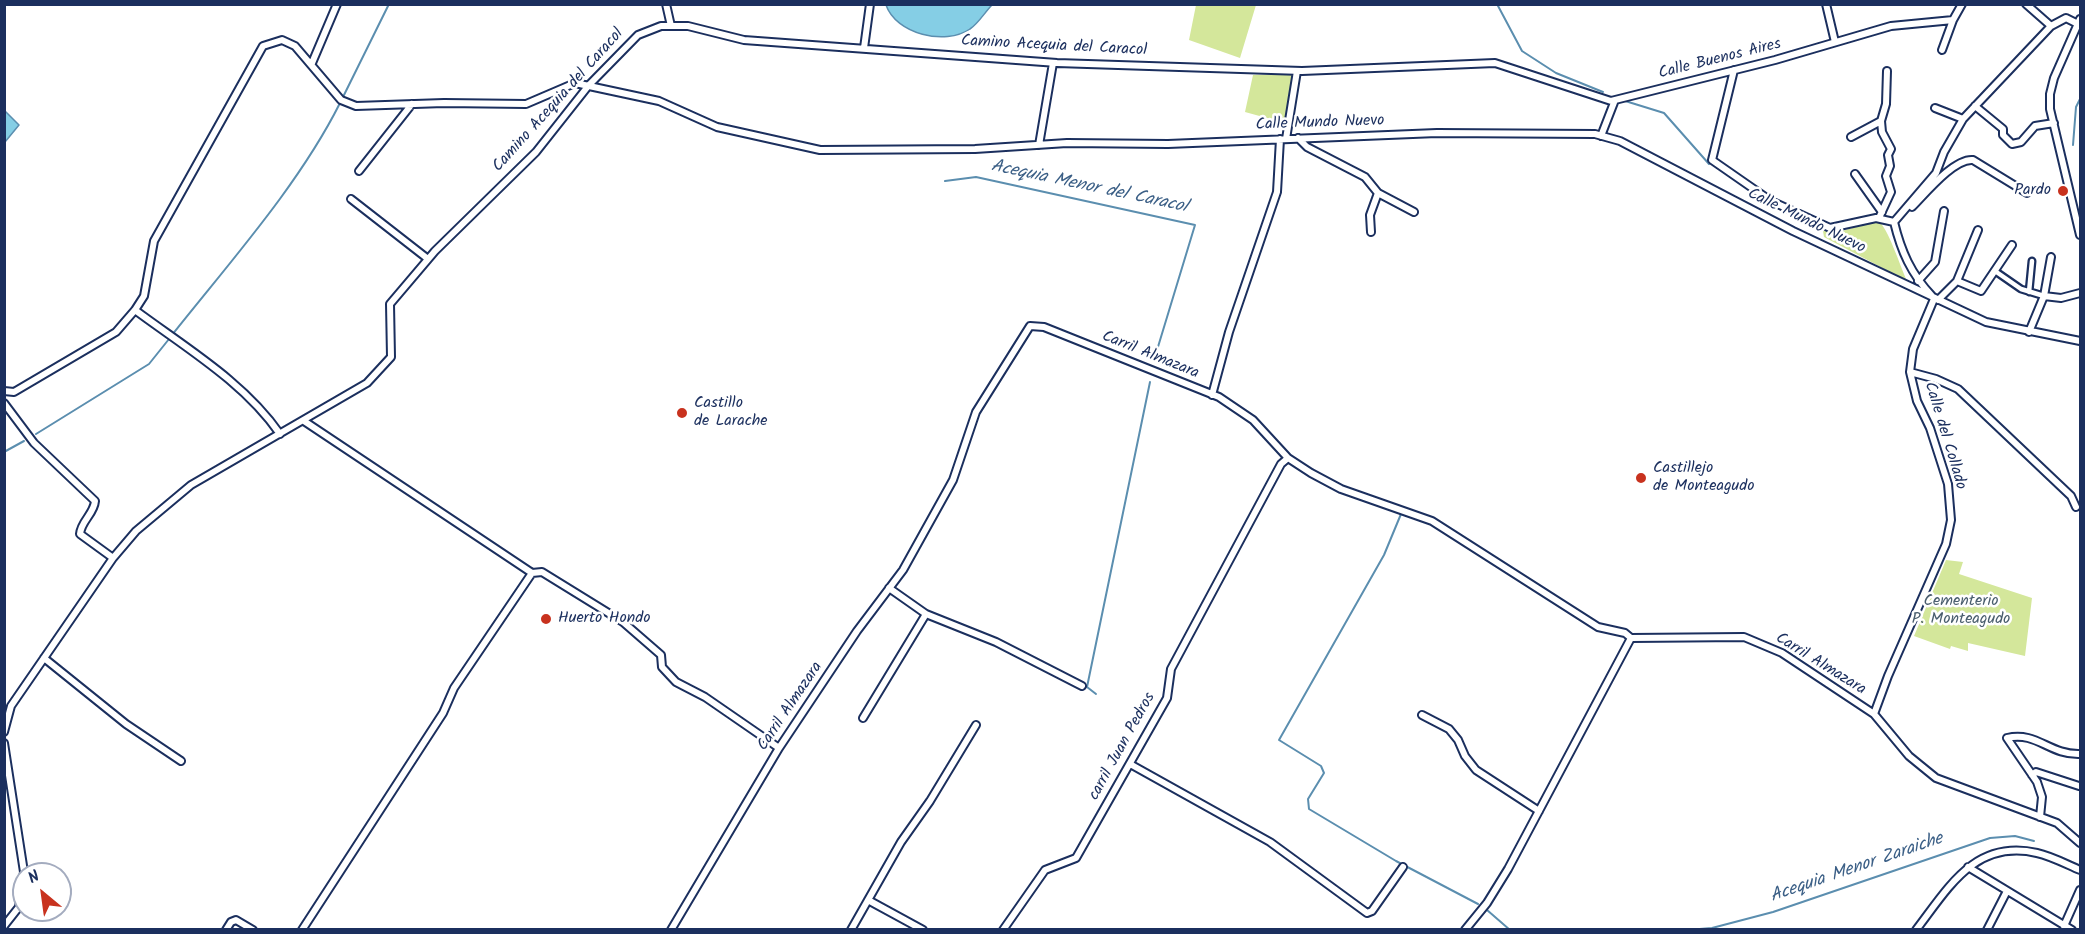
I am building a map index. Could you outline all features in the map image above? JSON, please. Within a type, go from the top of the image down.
[{"type":"street","points":[[312,63],[337,4]]},
{"type":"street","points":[[666,4],[671,26]]},
{"type":"street","points":[[864,48],[870,4]]},
{"type":"street","points":[[1826,4],[1835,42]]},
{"type":"street","points":[[1942,50],[1953,20],[1962,4]]},
{"type":"street","points":[[2026,4],[2051,26]]},
{"type":"street","points":[[1978,230],[1958,281],[1936,300],[1918,281],[1901,251],[1894,222],[1936,173],[1944,152],[1963,119],[2051,26],[2066,18],[2079,21],[2050,93],[2054,123],[2080,235]]},
{"type":"street","name":"Calle Buenos Aires","points":[[1613,101],[1891,26],[1953,20]]},
{"type":"street","name":"Camino Acequia del Caracol","points":[[4,732],[11,706],[113,558],[136,531],[191,485],[367,383],[391,357],[390,304],[428,259],[536,152],[589,85],[638,34],[661,27],[688,26],[744,40],[1053,63],[1297,70],[1495,63],[1613,101]]},
{"type":"street","points":[[4,390],[14,392],[116,332],[135,310],[144,296],[154,241],[263,46],[282,40],[295,46],[312,63],[341,100],[356,106],[526,104],[575,83],[589,85]]},
{"type":"street","points":[[1038,145],[1053,63]]},
{"type":"street","points":[[1212,395],[1229,332],[1277,192],[1283,139],[1297,70]]},
{"type":"street","name":"Calle Mundo Nuevo","points":[[1734,70],[1712,160],[1771,201],[1830,228],[1881,215],[1894,222]]},
{"type":"street","points":[[1881,215],[1891,192],[1886,176],[1890,166],[1888,155],[1891,149],[1882,132],[1881,121],[1886,104],[1887,71]]},
{"type":"street","name":"Calle Mundo Nuevo","points":[[589,85],[659,101],[717,127],[820,150],[975,149],[1038,145],[1437,133],[1601,136],[1620,141],[1742,206],[1936,300],[1986,321],[2029,332],[2080,341]]},
{"type":"street","points":[[1601,136],[1613,101]]},
{"type":"street","points":[[359,171],[412,104]]},
{"type":"street","points":[[1975,106],[2003,129],[2002,135],[2012,144],[2021,142],[2035,126],[2054,123]]},
{"type":"street","points":[[1935,108],[1963,119]]},
{"type":"street","points":[[1851,137],[1881,121]]},
{"type":"street","points":[[1298,138],[1307,147],[1365,177],[1378,193],[1414,212]]},
{"type":"street","points":[[1906,207],[1909,210],[1955,165],[1965,160],[1973,160],[2027,193]]},
{"type":"street","points":[[1855,174],[1881,215]]},
{"type":"street","points":[[1371,232],[1371,215],[1378,193]]},
{"type":"street","points":[[351,199],[428,259]]},
{"type":"street","points":[[1918,281],[1935,261],[1944,212]]},
{"type":"street","points":[[1958,281],[1981,291],[2012,245]]},
{"type":"street","points":[[2029,332],[2044,296],[2051,257]]},
{"type":"street","points":[[2029,292],[2032,261]]},
{"type":"street","points":[[1995,271],[2029,292],[2044,296],[2061,298],[2080,293]]},
{"type":"street","name":"Calle del Collado","points":[[1874,714],[1888,676],[1946,544],[1951,520],[1948,484],[1930,428],[1917,401],[1910,372],[1914,349],[1936,300]]},
{"type":"street","points":[[135,310],[185,348],[218,369],[270,419],[280,434]]},
{"type":"street","name":"Carril Almazara","points":[[671,930],[779,748],[857,631],[903,570],[953,480],[976,412],[1030,326],[1044,327],[1212,395],[1253,420],[1288,458],[1341,489],[1432,520],[1598,627],[1625,633],[1630,638],[1743,637],[1782,653],[1874,714],[1909,756],[1936,778],[2057,823],[2080,843]]},
{"type":"street","points":[[1910,372],[1936,379],[1958,389],[1994,421],[2026,456],[2071,496],[2076,507]]},
{"type":"street","points":[[4,403],[34,443],[95,501],[95,507],[80,526],[80,534],[113,558]]},
{"type":"street","points":[[304,421],[532,573],[542,572],[622,622],[661,656],[662,667],[676,682],[705,697],[779,748]]},
{"type":"street","name":"carril Juan Pedros","points":[[1003,930],[1045,870],[1076,858],[1167,698],[1171,669],[1281,464],[1288,458]]},
{"type":"street","points":[[302,930],[443,713],[454,688],[532,573]]},
{"type":"street","points":[[890,588],[926,614],[996,642],[1082,686]]},
{"type":"street","points":[[863,718],[926,614]]},
{"type":"street","points":[[1465,930],[1487,903],[1539,811],[1630,638]]},
{"type":"street","points":[[44,658],[126,724],[180,761]]},
{"type":"street","points":[[1422,715],[1449,729],[1476,770],[1539,811]]},
{"type":"street","points":[[851,930],[901,842],[930,801],[976,725]]},
{"type":"street","points":[[2040,817],[2042,797],[2032,775],[2007,738],[2021,735],[2037,740],[2050,749],[2080,754]]},
{"type":"street","points":[[4,743],[24,872],[20,907],[4,926]]},
{"type":"street","points":[[1130,764],[1270,843],[1367,913],[1372,911],[1403,867]]},
{"type":"street","points":[[2032,775],[2036,772],[2079,786]]},
{"type":"street","points":[[1916,930],[1968,867],[1977,859],[2002,849],[2037,853],[2080,870]]},
{"type":"street","points":[[1968,867],[2072,930]]},
{"type":"street","points":[[2064,926],[2080,890]]},
{"type":"street","points":[[1987,930],[2007,891]]},
{"type":"street","points":[[868,900],[923,930]]},
{"type":"street","points":[[226,930],[231,922],[236,920],[253,930]]},
{"type":"green space","points":[[1196,5],[1256,5],[1240,58],[1189,40]]},
{"type":"green space","points":[[1295,74],[1285,123],[1245,112],[1253,75]]},
{"type":"green space","points":[[1878,221],[1890,238],[1907,281],[1824,237],[1823,231],[1842,231]]},
{"type":"green space","name":"Cementerio P. Monteagudo","points":[[1946,560],[1963,562],[1959,574],[2032,598],[2025,656],[1968,643],[1968,651],[1951,646],[1950,649],[1914,636]]},
{"type":"water","points":[[886,4],[992,5],[970,29],[960,34],[935,37],[910,30],[891,15]]},
{"type":"water","points":[[5,111],[19,125],[5,142]]},
{"type":"waterway","points":[[343,97],[389,4]]},
{"type":"waterway","points":[[1497,4],[1522,51],[1556,73],[1603,92]]},
{"type":"waterway","name":"Acequia Menor Zaraiche","points":[[2073,145],[2076,107],[2080,99]]},
{"type":"waterway","points":[[1622,100],[1664,113],[1709,164]]},
{"type":"waterway","points":[[172,335],[284,193],[323,134],[340,103]]},
{"type":"waterway","name":"Acequia Menor del Caracol","points":[[945,181],[976,177],[1195,225],[1154,360]]},
{"type":"waterway","points":[[36,434],[149,364],[169,339]]},
{"type":"waterway","name":"Acequia Menor del Caracol","points":[[1096,694],[1087,687],[1150,382]]},
{"type":"waterway","points":[[4,452],[24,441]]},
{"type":"waterway","points":[[1401,514],[1384,555],[1279,740],[1321,766],[1324,773],[1308,799],[1309,809],[1396,861],[1478,904]]},
{"type":"waterway","name":"Acequia Menor Zaraiche","points":[[1687,930],[1712,928],[1773,912],[1990,838],[2015,836],[2034,841]]},
{"type":"waterway","points":[[1487,910],[1510,930]]},
{"type":"place","name":"Pardo","points":[[2063,191]]},
{"type":"place","name":"Castillo de Larache","points":[[682,413]]},
{"type":"place","name":"Castillejo de Monteagudo","points":[[1641,478]]},
{"type":"place","name":"Huerto Hondo","points":[[546,619]]}]
